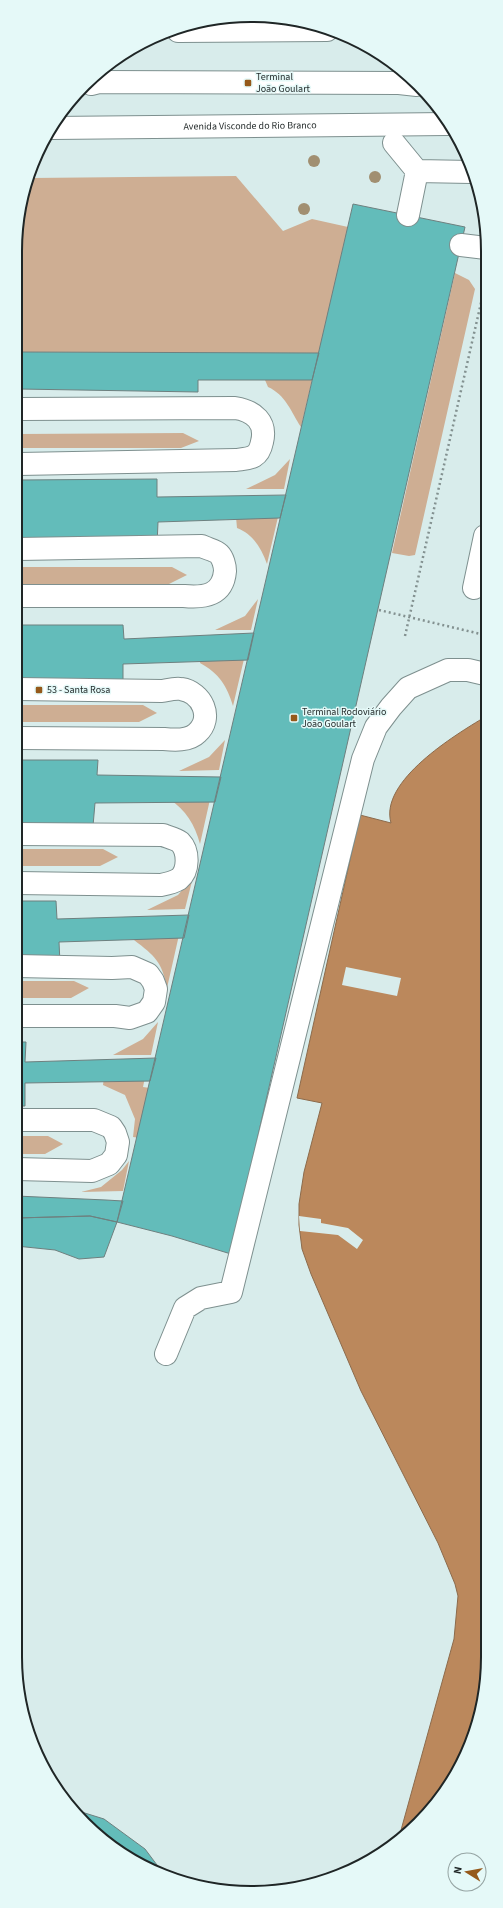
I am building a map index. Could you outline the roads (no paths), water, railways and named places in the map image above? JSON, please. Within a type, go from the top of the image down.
[{"type":"main road","points":[[189,31],[311,30]]},
{"type":"main road","points":[[96,83],[409,84]]},
{"type":"main road","name":"Avenida Visconde do Rio Branco","points":[[59,128],[442,124]]},
{"type":"main road","points":[[394,143],[417,171],[467,172]]},
{"type":"main road","points":[[408,215],[417,171]]},
{"type":"main road","points":[[461,245],[481,247]]},
{"type":"main road","points":[[22,408],[235,408],[246,410],[254,414],[262,425],[264,435],[260,448],[255,456],[236,460],[22,464]]},
{"type":"main road","points":[[22,549],[202,546],[218,554],[223,560],[225,569],[224,582],[217,591],[199,598],[184,596],[22,596]]},
{"type":"main road","points":[[474,588],[481,558]]},
{"type":"main road","points":[[166,1354],[185,1308],[201,1298],[231,1292],[363,759],[376,727],[391,706],[408,688],[448,670],[468,670],[481,673]]},
{"type":"main road","points":[[22,690],[162,691],[181,689],[198,697],[205,712],[203,725],[197,734],[179,740],[22,738]]},
{"type":"main road","points":[[22,834],[163,834],[180,842],[187,857],[185,870],[179,879],[161,885],[22,883]]},
{"type":"main road","points":[[22,966],[132,967],[148,974],[156,989],[154,1002],[147,1012],[130,1018],[115,1016],[22,1016]]},
{"type":"main road","points":[[22,1120],[94,1120],[111,1127],[118,1142],[116,1155],[109,1164],[92,1171],[77,1169],[22,1169]]},
{"type":"place","name":"Terminal João Goulart","points":[[248,83]]},
{"type":"place","name":"53 - Santa Rosa","points":[[39,690]]},
{"type":"place","name":"Terminal Rodoviário João Goulart","points":[[294,718]]}]
